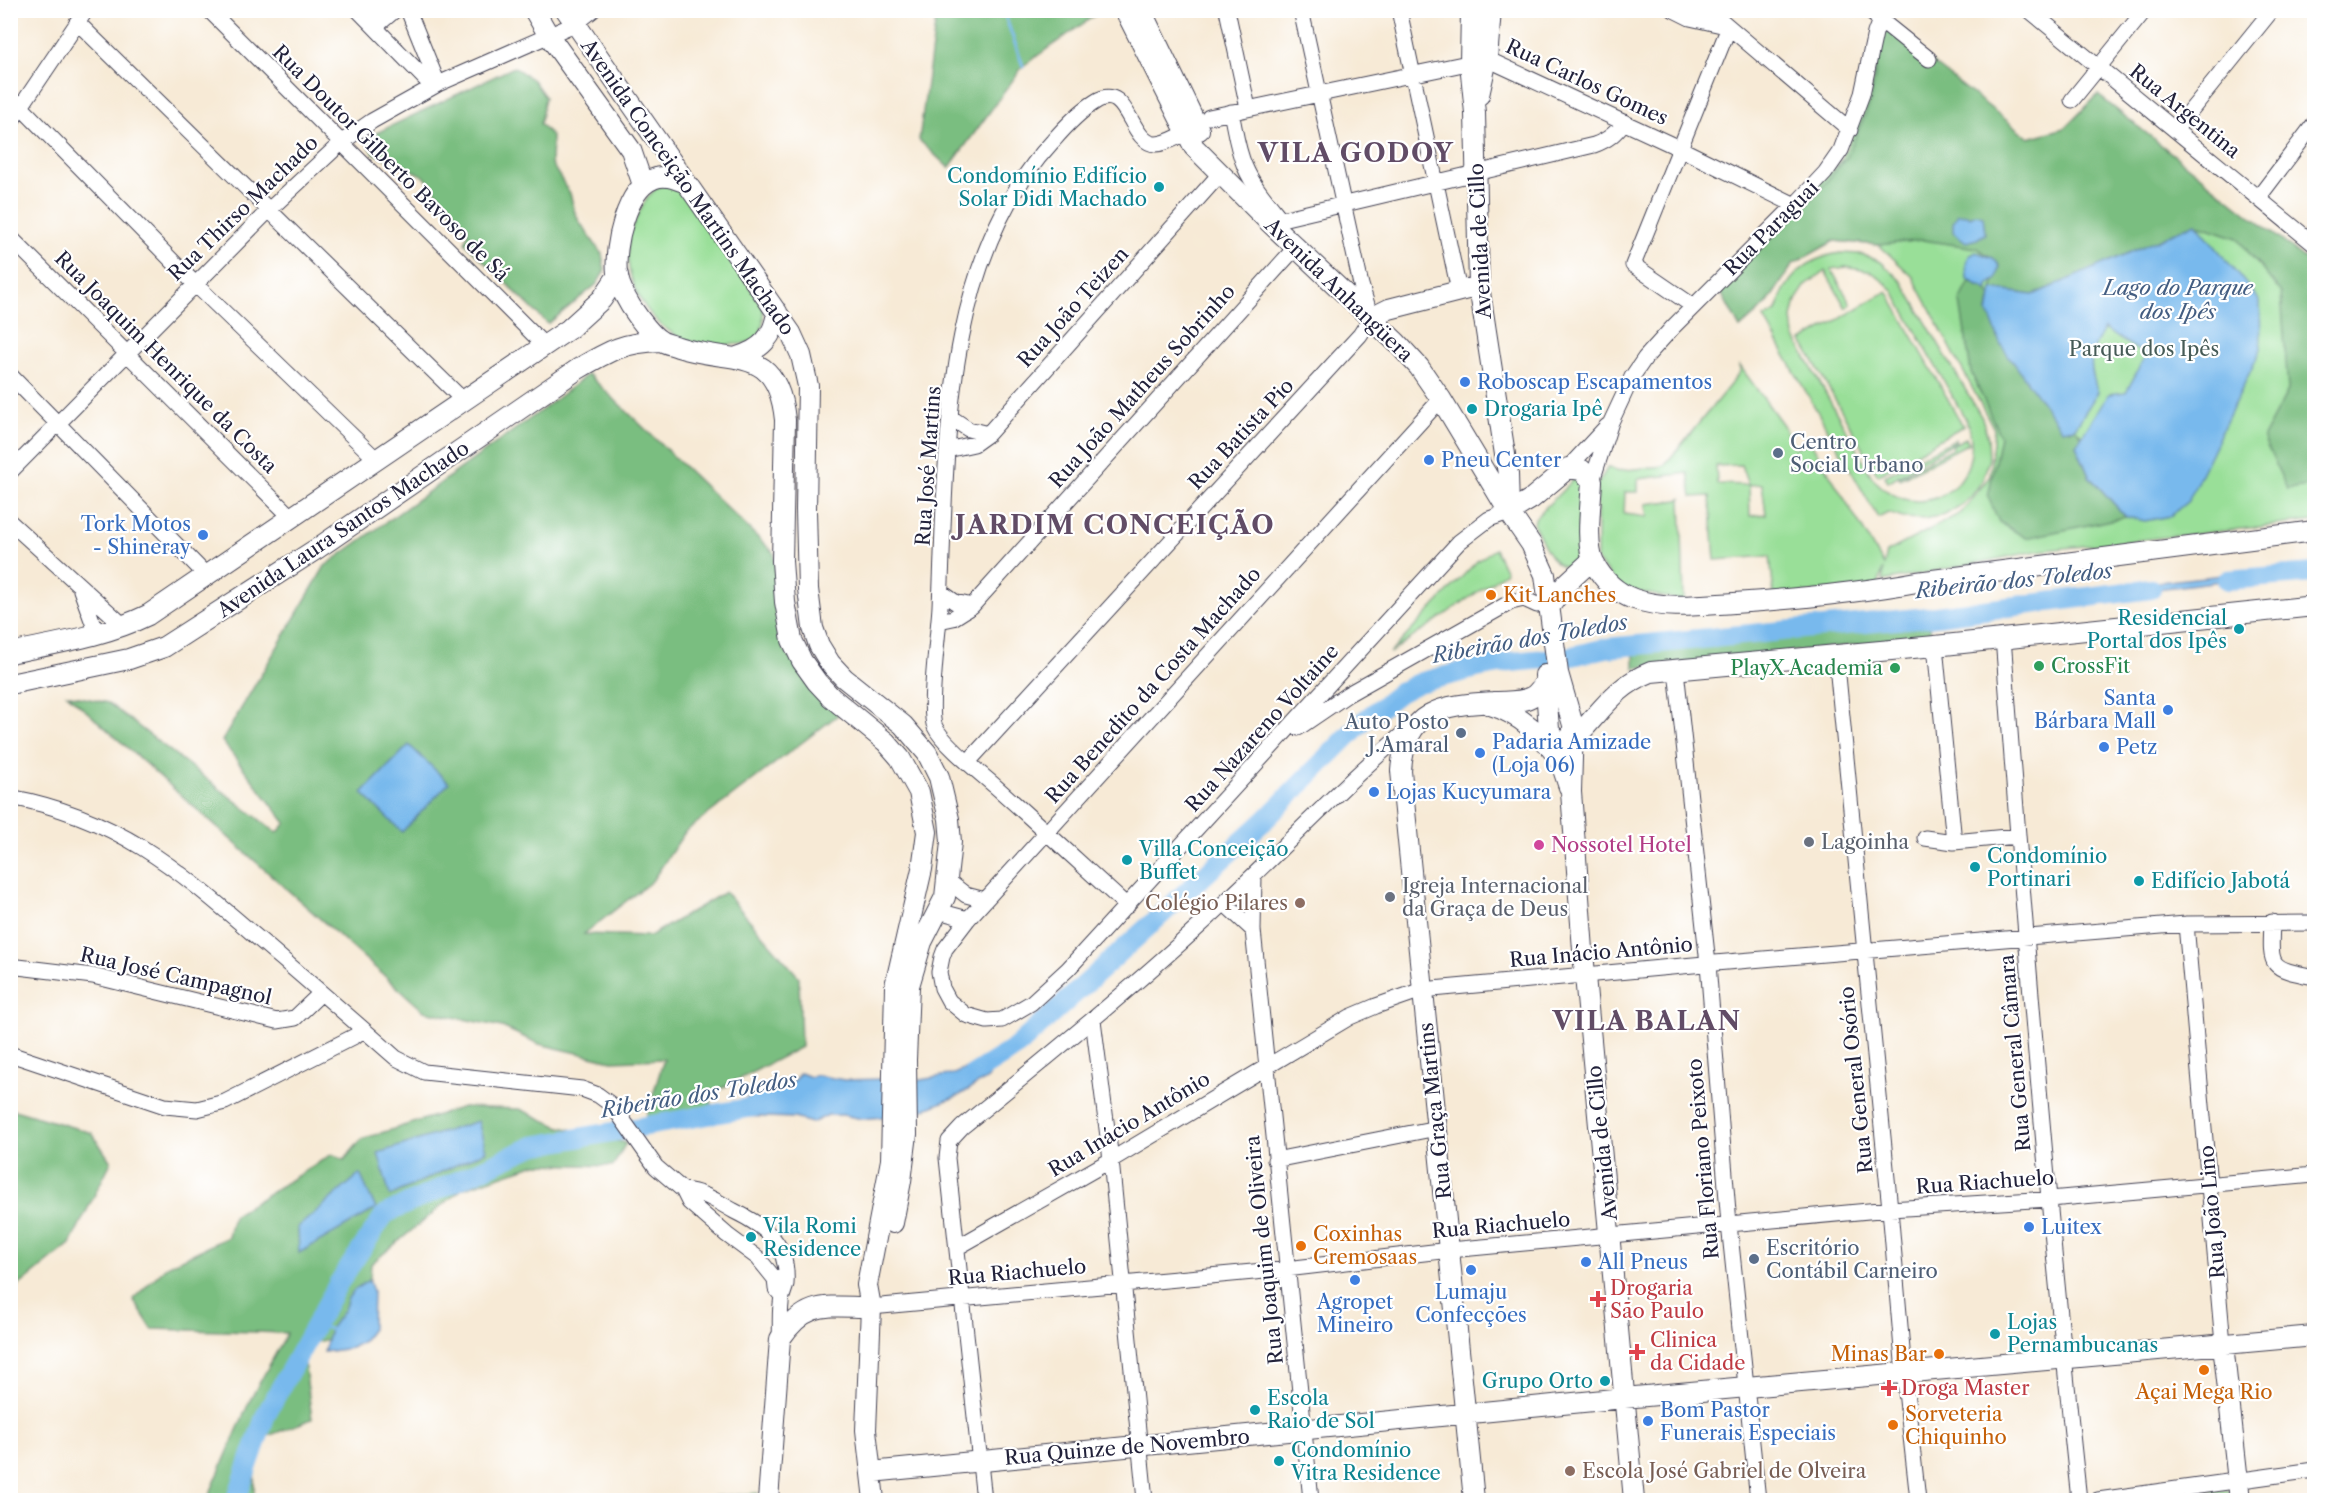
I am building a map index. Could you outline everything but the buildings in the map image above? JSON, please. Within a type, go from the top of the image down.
[{"type":"main road","name":"Avenida Conceição Martins Machado","points":[[534,10],[549,36],[631,150],[643,185],[633,200],[622,227],[616,260],[618,275],[629,304],[661,341],[699,353],[737,357],[754,362],[766,370],[777,383],[783,400],[785,420],[782,561],[784,602],[792,640],[802,661],[817,682],[831,697],[886,742],[900,758],[919,792],[926,822],[927,848],[895,986],[902,1182],[879,1286],[871,1307],[866,1430],[874,1500]]},
{"type":"main road","name":"Avenida Anhangüera","points":[[1125,10],[1186,133],[1199,153],[1274,220],[1296,247],[1419,367],[1441,399],[1509,512]]},
{"type":"main road","name":"Avenida Anhangüera","points":[[1141,10],[1218,171]]},
{"type":"main road","name":"Avenida de Cillo","points":[[1471,10],[1478,61]]},
{"type":"main road","name":"Avenida de Cillo","points":[[1491,10],[1478,61],[1475,112],[1479,286],[1508,474],[1509,512]]},
{"type":"main road","name":"Avenida Conceição Martins Machado","points":[[571,17],[791,333],[801,356],[808,386],[808,578],[813,628],[819,645],[837,670],[903,725],[927,753],[939,777],[949,819],[951,842],[948,881],[945,897],[922,942],[909,986],[899,1061]]},
{"type":"main road","points":[[643,185],[654,178],[662,177],[673,177],[684,182]]},
{"type":"main road","name":"Avenida Laura Santos Machado","points":[[10,653],[97,634],[124,626],[148,615],[568,329],[602,299],[618,275]]},
{"type":"main road","points":[[1371,318],[1389,309],[1479,286]]},
{"type":"main road","points":[[737,357],[757,349],[765,342],[772,333],[777,312]]},
{"type":"main road","name":"Avenida Laura Santos Machado","points":[[10,684],[129,659],[164,647],[318,548],[578,369],[606,352],[625,344],[661,341]]},
{"type":"main road","points":[[1592,481],[1582,470],[1568,468],[1531,499],[1509,512],[1532,544],[1548,589],[1543,606],[1547,627],[1550,676],[1549,729],[1558,741],[1573,740],[1607,701],[1628,683],[1651,672],[1935,646],[2003,637],[2314,606]]},
{"type":"main road","name":"Rua Paraguai","points":[[1592,481],[1590,544],[1592,560]]},
{"type":"main road","points":[[1543,606],[1592,560],[1609,583],[1619,592],[1632,598],[1669,606],[1703,605],[1879,589],[1929,580],[2314,531]]},
{"type":"main road","points":[[1415,724],[1441,708],[1527,699],[1534,695],[1550,676]]},
{"type":"main road","points":[[1481,703],[1513,715],[1535,732],[1561,764],[1570,792]]},
{"type":"main road","name":"Rua Graça Martins","points":[[1415,724],[1402,752],[1401,771],[1474,1500]]},
{"type":"main road","name":"Avenida de Cillo","points":[[1573,740],[1570,792],[1634,1500]]},
{"type":"main road","points":[[922,869],[923,896],[938,911]]},
{"type":"main road","points":[[768,1500],[780,1339],[792,1322],[809,1310],[871,1307]]},
{"type":"main road","name":"Rua Quinze de Novembro","points":[[871,1472],[1624,1398],[2314,1336]]},
{"type":"main road","name":"Rua João Lino","points":[[2223,1344],[2240,1500]]},
{"type":"street","name":"Rua Doutor Gilberto Bavoso de Sá","points":[[209,10],[544,345]]},
{"type":"street","points":[[358,10],[435,86]]},
{"type":"street","points":[[375,27],[395,10]]},
{"type":"street","points":[[408,10],[435,86]]},
{"type":"street","name":"Rua Thirso Machado","points":[[10,472],[268,210],[342,142],[372,121],[435,86],[549,36],[571,17],[593,10]]},
{"type":"street","points":[[1227,10],[1248,108]]},
{"type":"street","points":[[1301,10],[1343,204],[1371,318]]},
{"type":"street","points":[[1399,10],[1459,291]]},
{"type":"street","points":[[1674,10],[1690,18],[1729,27]]},
{"type":"street","points":[[1709,10],[1850,130]]},
{"type":"street","name":"Rua Argentina","points":[[2029,10],[2314,244]]},
{"type":"street","points":[[2073,100],[2145,10]]},
{"type":"street","points":[[2175,130],[2272,10]]},
{"type":"street","points":[[1878,14],[1929,59]]},
{"type":"street","name":"Rua Paraguai","points":[[1592,481],[1611,422],[1632,377],[1645,358],[1693,306],[1795,205],[1825,173],[1841,150],[1862,94],[1878,14]]},
{"type":"street","points":[[10,123],[82,16],[268,210],[463,400]]},
{"type":"street","points":[[1693,306],[1633,265],[1729,27]]},
{"type":"street","points":[[1209,117],[1478,61]]},
{"type":"street","name":"Rua Carlos Gomes","points":[[1478,61],[1624,122],[1795,205]]},
{"type":"street","name":"Rua José Martins","points":[[1127,906],[968,762],[938,732],[932,717],[947,450],[962,337],[983,261],[1011,198],[1044,150],[1096,101],[1107,97],[1117,100],[1124,107],[1142,137],[1148,142],[1155,144],[1165,142],[1186,133]]},
{"type":"street","points":[[22,108],[195,284],[376,459]]},
{"type":"street","points":[[1231,112],[1245,169],[1274,220],[1594,145],[1615,134],[1624,122]]},
{"type":"street","points":[[2258,198],[2314,124]]},
{"type":"street","name":"Rua João Teizen","points":[[947,450],[974,444],[988,434],[1218,171]]},
{"type":"street","name":"Rua Joaquim Henrique da Costa","points":[[10,237],[291,518]]},
{"type":"street","name":"Rua João Matheus Sobrinho","points":[[939,621],[953,618],[972,606],[1296,247]]},
{"type":"street","name":"Rua Batista Pio","points":[[968,762],[1360,335],[1371,318]]},
{"type":"street","points":[[10,375],[207,576]]},
{"type":"street","name":"Rua Benedito da Costa Machado","points":[[968,919],[1441,399]]},
{"type":"street","points":[[950,417],[968,429],[988,434]]},
{"type":"street","name":"Rua Paraguai","points":[[1568,468],[1611,422]]},
{"type":"street","name":"Rua Nazareno Voltaine","points":[[968,919],[945,949],[940,964],[940,981],[945,994],[960,1011],[972,1019],[994,1021],[1009,1017],[1031,1003],[1068,969],[1459,542],[1490,519],[1509,512]]},
{"type":"street","points":[[10,522],[124,626]]},
{"type":"street","points":[[80,587],[97,634]]},
{"type":"street","points":[[940,592],[955,602],[972,606]]},
{"type":"street","points":[[1276,743],[1348,694],[1511,602],[1524,599],[1543,606]]},
{"type":"street","name":"Rua General Câmara","points":[[2003,637],[2025,936],[2063,1357],[2079,1500]]},
{"type":"street","points":[[1935,646],[1954,842]]},
{"type":"street","name":"Rua General Osório","points":[[1836,655],[1918,1500]]},
{"type":"street","name":"Rua Floriano Peixoto","points":[[1676,670],[1708,964],[1744,1388],[1758,1500]]},
{"type":"street","points":[[1336,677],[1340,687],[1348,694]]},
{"type":"street","points":[[984,1500],[964,1298],[947,1158],[949,1141],[962,1127],[1093,1020],[1224,903],[1372,760],[1415,724]]},
{"type":"street","points":[[1372,760],[1389,757],[1396,762],[1401,771]]},
{"type":"street","points":[[10,797],[50,806],[96,823],[158,856],[194,884],[396,1058],[416,1069],[582,1089],[606,1100],[623,1119],[656,1167],[683,1190],[688,1202],[727,1235],[749,1249],[775,1279],[776,1289],[782,1296]]},
{"type":"street","points":[[1926,838],[1954,842],[2018,836]]},
{"type":"street","name":"Rua Joaquim de Oliveira","points":[[1254,875],[1253,930],[1311,1500]]},
{"type":"street","points":[[948,881],[966,895],[985,900]]},
{"type":"street","points":[[1224,903],[1253,930]]},
{"type":"street","points":[[938,911],[968,919]]},
{"type":"street","points":[[2272,922],[2271,951],[2276,966],[2282,970],[2314,976]]},
{"type":"street","name":"Rua Inácio Antônio","points":[[958,1247],[1111,1160],[1350,1017],[1422,990],[2025,936],[2186,924],[2314,923]]},
{"type":"street","name":"Rua João Lino","points":[[2186,924],[2223,1344]]},
{"type":"street","name":"Rua José Campagnol","points":[[10,966],[93,976],[277,1022],[295,1018],[321,993]]},
{"type":"street","points":[[1093,1020],[1111,1160],[1145,1500]]},
{"type":"street","points":[[10,1054],[165,1106],[197,1109],[225,1102],[355,1036],[363,1029]]},
{"type":"street","points":[[1243,1080],[1255,1085],[1270,1103]]},
{"type":"street","points":[[1275,1160],[1437,1128]]},
{"type":"street","name":"Rua Riachuelo","points":[[871,1307],[1286,1269],[1450,1250],[1890,1209],[2050,1199],[2314,1175]]},
{"type":"street","points":[[683,1190],[695,1191],[739,1213],[768,1232],[780,1248],[786,1264],[786,1287],[782,1296],[780,1339]]},
{"type":"street","points":[[727,1235],[738,1230],[741,1221],[739,1213]]},
{"type":"street","points":[[2098,1500],[2314,1470]]},
{"type":"green space","points":[[937,10],[1101,11],[1023,66],[949,168],[919,140]]},
{"type":"green space","name":"Parque dos Ipês","points":[[1881,24],[2029,138],[2065,128],[2098,95],[2314,266],[2314,521],[2038,551],[1883,581],[1883,569],[1878,586],[1774,596],[1770,556],[1715,560],[1710,496],[1692,497],[1688,473],[1638,479],[1638,492],[1625,492],[1624,514],[1648,517],[1646,504],[1681,498],[1684,601],[1620,588],[1597,560],[1597,485],[1608,467],[1616,471],[1664,466],[1734,380],[1740,372],[1740,366],[1783,425],[1795,449],[1810,441],[1884,565],[1887,552],[1961,513],[1990,476],[1994,429],[1913,277],[1879,245],[1834,241],[1793,264],[1767,304],[1740,328],[1718,287],[1841,161],[1869,98]],"holes":[[[1741,465],[1748,485],[1717,484],[1716,466]],[[1762,484],[1766,514],[1750,516],[1749,485]]]},
{"type":"green space","points":[[1883,24],[2029,138],[2065,128],[2098,95],[2314,266],[2314,485],[2287,489],[2263,437],[2288,390],[2281,293],[2237,238],[2196,224],[2033,295],[1992,289],[2000,266],[1993,258],[1976,248],[1923,240],[1879,245],[1834,241],[1793,264],[1767,304],[1740,328],[1719,289],[1810,201],[1847,157],[1871,100]]},
{"type":"green space","points":[[514,67],[533,80],[545,97],[540,124],[552,136],[551,163],[570,193],[575,213],[581,224],[602,254],[605,270],[597,284],[548,324],[465,243],[468,232],[424,176],[373,153],[367,143],[370,136]]},
{"type":"green space","points":[[662,185],[675,187],[685,194],[763,306],[762,326],[754,340],[743,344],[720,345],[689,341],[663,327],[641,301],[629,269],[629,237],[646,200]]},
{"type":"green space","points":[[1840,253],[1861,254],[1881,262],[1903,283],[1982,418],[1988,438],[1989,459],[1983,480],[1971,497],[1945,515],[1924,519],[1903,518],[1888,513],[1878,518],[1764,318],[1776,311],[1785,289],[1799,272],[1817,260]],"holes":[[[1846,267],[1872,272],[1892,289],[1967,422],[1971,445],[1968,465],[1959,482],[1945,494],[1927,500],[1909,500],[1890,493],[1872,477],[1794,336],[1792,318],[1796,300],[1806,285],[1825,271],[1846,308],[1851,304],[1831,269]]]},
{"type":"green space","points":[[1970,281],[1984,287],[1991,296],[1988,312],[2069,430],[2075,428],[2082,436],[2076,445],[2089,476],[2126,517],[2026,538],[1999,522],[1988,497],[2000,436],[1971,372],[1960,301]]},
{"type":"green space","points":[[1887,291],[1963,426],[1878,475],[1802,341]]},
{"type":"green space","points":[[588,374],[774,553],[784,650],[838,715],[685,832],[652,881],[584,934],[650,936],[725,892],[799,977],[801,1047],[711,1094],[712,1115],[643,1127],[664,1059],[612,1061],[539,1044],[502,1027],[424,1011],[67,694],[108,703],[277,833],[286,823],[222,741],[325,566],[542,410]]},
{"type":"green space","points":[[1966,438],[1969,443],[1900,479],[1899,477],[1953,448],[1952,445]]},
{"type":"green space","points":[[1955,439],[1956,441],[1888,482],[1885,476]]},
{"type":"green space","points":[[1574,479],[1582,484],[1584,552],[1574,565],[1566,566],[1560,565],[1549,554],[1534,525],[1535,518]]},
{"type":"green space","points":[[1495,549],[1506,572],[1390,653],[1477,561]]},
{"type":"green space","points":[[1928,617],[1932,637],[1634,668],[1634,646]]},
{"type":"green space","points":[[463,1107],[520,1109],[557,1126],[626,1143],[613,1166],[536,1164],[462,1189],[371,1264],[366,1331],[302,1345],[312,1419],[255,1441],[254,1500],[207,1500],[250,1400],[287,1333],[152,1329],[133,1299],[167,1266],[228,1237],[233,1216],[332,1154],[344,1160],[362,1139]]},
{"type":"green space","points":[[11,1109],[92,1133],[111,1162],[70,1244],[11,1292]]},
{"type":"green space","points":[[2229,1490],[2230,1500],[2182,1500],[2181,1494]]},
{"type":"green space","points":[[758,1493],[757,1500],[669,1500]]},
{"type":"water","points":[[1958,214],[1970,217],[1976,214],[1983,216],[1985,234],[1966,242],[1953,232],[1953,223]]},
{"type":"water","name":"Lago do Parque dos Ipês","points":[[2196,223],[2260,301],[2261,349],[2188,501],[2170,516],[2145,521],[2126,517],[2089,476],[2076,445],[2109,394],[2126,392],[2146,355],[2104,329],[2095,345],[2092,360],[2098,392],[2075,428],[2062,430],[2001,345],[1988,312],[1992,289],[2033,295]]},
{"type":"water","points":[[1976,252],[1993,258],[2000,266],[1997,279],[1985,290],[1984,287],[1978,286],[1967,278],[1966,264],[1969,256]]},
{"type":"water","points":[[2314,565],[2314,573],[2221,581],[1949,615],[1945,613],[2044,597],[2050,594]]},
{"type":"water","points":[[409,745],[449,783],[402,832],[362,793]]},
{"type":"water","points":[[983,1060],[994,1062],[989,1077],[960,1095],[913,1114],[862,1119],[828,1115],[812,1123],[794,1118],[739,1116],[738,1104],[762,1088],[778,1081],[782,1088],[791,1084],[800,1073],[811,1077],[816,1075],[844,1080],[884,1079],[904,1083],[954,1074]]},
{"type":"water","points":[[478,1121],[486,1151],[390,1196],[378,1153]]},
{"type":"water","points":[[360,1174],[376,1209],[299,1253],[298,1227]]},
{"type":"water","points":[[369,1280],[373,1291],[372,1329],[363,1341],[351,1348],[324,1352],[330,1329],[344,1310],[348,1298],[355,1289]]},
{"type":"waterway","points":[[1003,10],[1023,66]]},
{"type":"waterway","name":"Ribeirão dos Toledos","points":[[2227,580],[2314,573]]},
{"type":"waterway","name":"Ribeirão dos Toledos","points":[[972,1075],[1015,1048],[1264,821],[1362,722],[1399,693],[1418,683],[1477,668],[1511,662],[1568,657],[1606,648],[1928,617],[2151,589]]},
{"type":"waterway","name":"Ribeirão dos Toledos","points":[[236,1500],[266,1414],[338,1284],[385,1214],[533,1146],[765,1105]]},
{"type":"waterway","points":[[315,1325],[330,1329]]},
{"type":"place","name":"Condomínio Edifício Solar Didi Machado","points":[[1159,187]]},
{"type":"place","name":"Roboscap Escapamentos","points":[[1465,382]]},
{"type":"place","name":"Drogaria Ipê","points":[[1472,409]]},
{"type":"place","name":"Centro Social Urbano","points":[[1778,453]]},
{"type":"place","name":"Pneu Center","points":[[1429,460]]},
{"type":"place","name":"Tork Motos - Shineray","points":[[203,535]]},
{"type":"place","name":"Kit Lanches","points":[[1491,595]]},
{"type":"place","name":"Residencial Portal dos Ipês","points":[[2239,629]]},
{"type":"place","name":"CrossFit","points":[[2039,666]]},
{"type":"place","name":"PlayX Academia","points":[[1895,668]]},
{"type":"place","name":"Santa Bárbara Mall","points":[[2168,710]]},
{"type":"place","name":"Auto Posto J.Amaral","points":[[1461,733]]},
{"type":"place","name":"Petz","points":[[2104,747]]},
{"type":"place","name":"Padaria Amizade (Loja 06)","points":[[1480,753]]},
{"type":"place","name":"Lojas Kucyumara","points":[[1374,792]]},
{"type":"place","name":"Lagoinha","points":[[1809,842]]},
{"type":"place","name":"Nossotel Hotel","points":[[1539,845]]},
{"type":"place","name":"Villa Conceição Buffet","points":[[1127,860]]},
{"type":"place","name":"Condomínio Portinari","points":[[1975,867]]},
{"type":"place","name":"Edifício Jabotá","points":[[2139,881]]},
{"type":"place","name":"Igreja Internacional da Graça de Deus","points":[[1390,897]]},
{"type":"place","name":"Colégio Pilares","points":[[1300,903]]},
{"type":"place","name":"Luitex","points":[[2029,1227]]},
{"type":"place","name":"Vila Romi Residence","points":[[751,1237]]},
{"type":"place","name":"Coxinhas Cremosaas","points":[[1301,1246]]},
{"type":"place","name":"Escritório Contábil Carneiro","points":[[1754,1259]]},
{"type":"place","name":"All Pneus","points":[[1586,1262]]},
{"type":"place","name":"Lumaju Confecções","points":[[1471,1270]]},
{"type":"place","name":"Agropet Mineiro","points":[[1355,1280]]},
{"type":"place","name":"Drogaria São Paulo","points":[[1598,1299]]},
{"type":"place","name":"Lojas Pernambucanas","points":[[1995,1334]]},
{"type":"place","name":"Clinica da Cidade","points":[[1637,1352]]},
{"type":"place","name":"Minas Bar","points":[[1939,1354]]},
{"type":"place","name":"Açai Mega Rio","points":[[2204,1370]]},
{"type":"place","name":"Grupo Orto","points":[[1605,1381]]},
{"type":"place","name":"Droga Master","points":[[1889,1388]]},
{"type":"place","name":"Escola Raio de Sol","points":[[1255,1410]]},
{"type":"place","name":"Bom Pastor Funerais Especiais","points":[[1648,1421]]},
{"type":"place","name":"Sorveteria Chiquinho","points":[[1893,1425]]},
{"type":"place","name":"Condomínio Vitra Residence","points":[[1279,1461]]},
{"type":"place","name":"Escola José Gabriel de Olveira","points":[[1570,1471]]},
{"type":"district","name":"VILA GODOY","points":[[1356,153]]},
{"type":"district","name":"JARDIM CONCEIÇÃO","points":[[1115,525]]},
{"type":"district","name":"VILA BALAN","points":[[1647,1021]]}]
